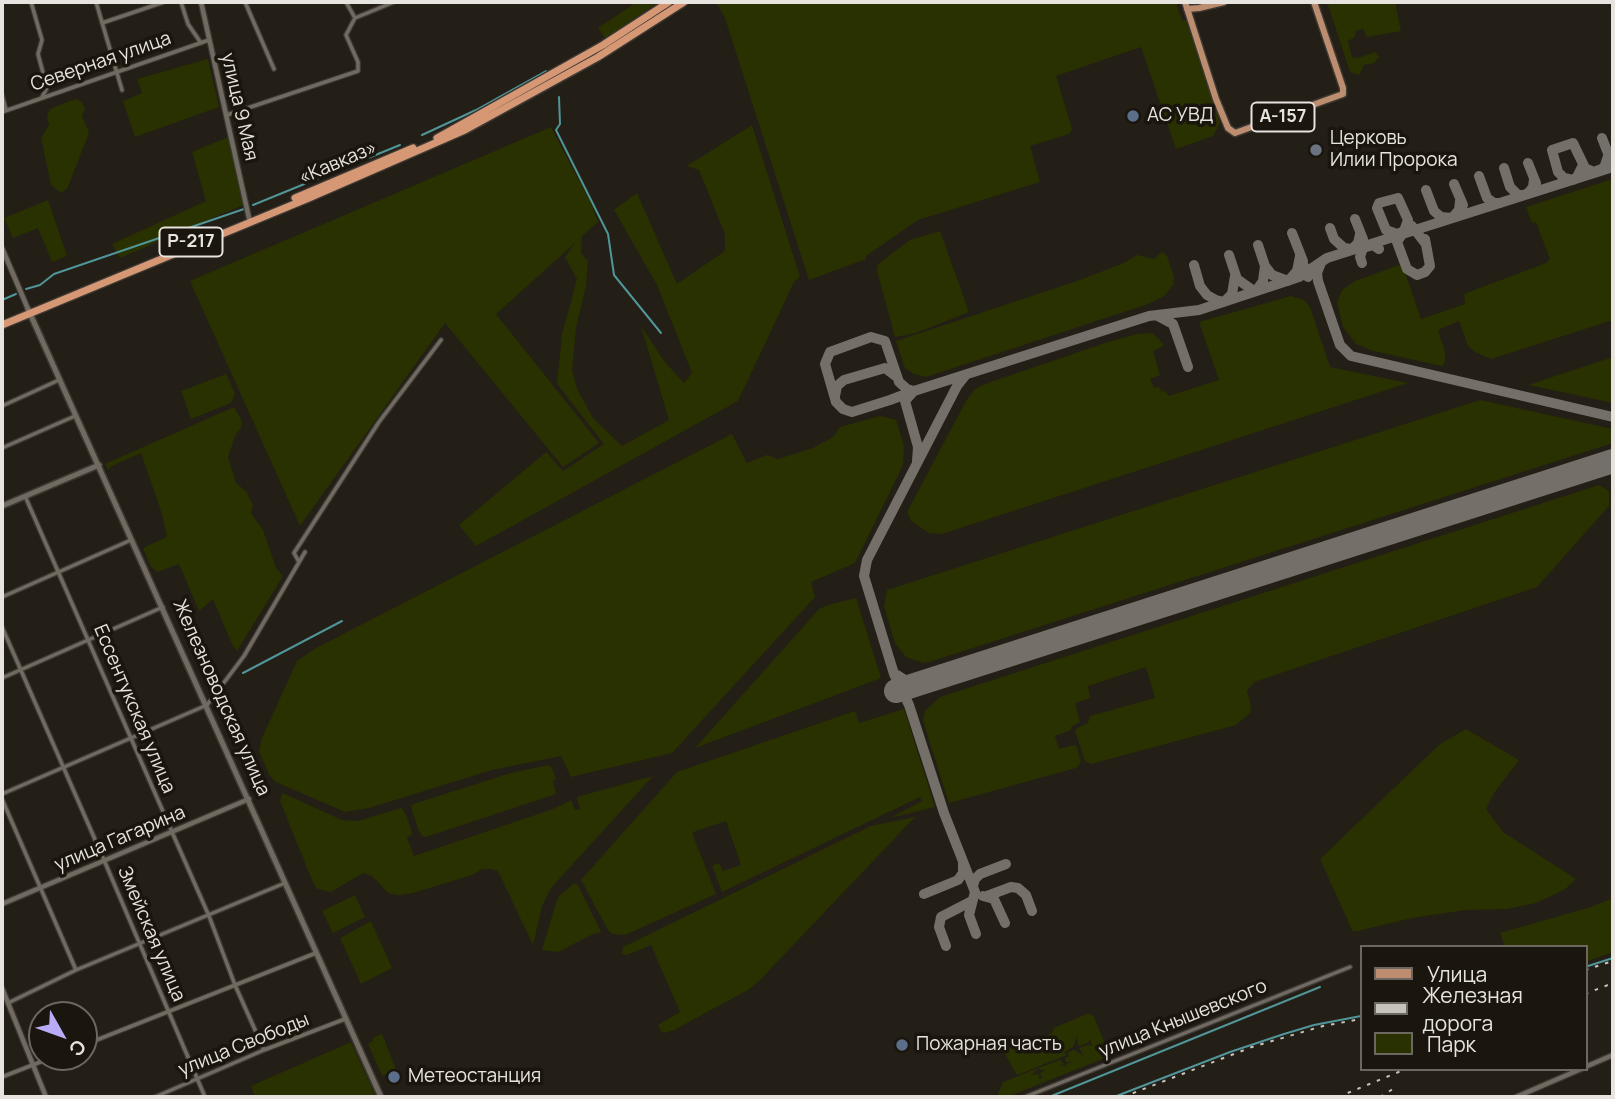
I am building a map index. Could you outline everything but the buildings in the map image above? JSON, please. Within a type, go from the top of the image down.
[{"type":"highway","name":"«Кавказ»","points":[[29,312],[457,128],[592,51],[670,2]]},
{"type":"highway","name":"«Кавказ»","points":[[29,312],[465,130],[593,61],[682,2]]},
{"type":"highway","name":"Р-217","points":[[2,322],[29,312]]},
{"type":"main road","points":[[1186,5],[1224,2]]},
{"type":"main road","name":"А-157","points":[[1186,5],[1216,99],[1228,128],[1235,133],[1343,94],[1314,2]]},
{"type":"main road","name":"Железноводская улица","points":[[29,312],[381,1097]]},
{"type":"main road","points":[[2,505],[99,465]]},
{"type":"street","points":[[31,2],[42,40],[38,54],[47,88],[42,97]]},
{"type":"street","points":[[96,2],[122,90]]},
{"type":"street","points":[[102,23],[164,2]]},
{"type":"street","points":[[181,2],[188,24],[201,43]]},
{"type":"street","name":"улица 9 Мая","points":[[201,2],[249,218]]},
{"type":"street","points":[[244,2],[274,69]]},
{"type":"street","points":[[346,2],[355,18]]},
{"type":"street","points":[[226,115],[358,71],[358,62],[346,35],[355,18],[394,2]]},
{"type":"street","name":"Северная улица","points":[[4,111],[209,40]]},
{"type":"street","points":[[2,95],[4,111]]},
{"type":"street","points":[[2,248],[29,312]]},
{"type":"street","points":[[299,562],[294,553],[379,422],[441,340]]},
{"type":"street","points":[[2,405],[61,379]]},
{"type":"street","points":[[2,448],[77,415]]},
{"type":"street","name":"Ессентукская улица","points":[[25,496],[209,916],[235,985],[264,1050]]},
{"type":"street","points":[[2,597],[133,539]]},
{"type":"street","points":[[76,970],[2,796],[207,705],[221,690],[244,656],[305,552]]},
{"type":"street","points":[[2,678],[163,607]]},
{"type":"street","name":"Змейская улица","points":[[2,627],[205,1097]]},
{"type":"street","name":"улица Гагарина","points":[[2,904],[249,799]]},
{"type":"street","points":[[5,1000],[285,883]]},
{"type":"street","points":[[98,1040],[316,953]]},
{"type":"street","name":"улица Кнышевского","points":[[1026,1097],[1350,967]]},
{"type":"street","points":[[2,988],[28,1053]]},
{"type":"street","name":"улица Свободы","points":[[155,1097],[345,1019]]},
{"type":"street","points":[[1587,1066],[1613,1055]]},
{"type":"street","points":[[2,1077],[28,1067]]},
{"type":"street","points":[[35,1071],[46,1097]]},
{"type":"street","points":[[1516,1097],[1576,1071]]},
{"type":"green space","points":[[637,2],[659,2],[605,38],[598,28]]},
{"type":"green space","points":[[716,2],[1176,2],[1182,21],[1186,20],[1220,123],[1213,136],[1176,149],[1141,47],[1056,76],[1072,129],[1069,134],[1030,146],[1040,182],[918,220],[866,256],[866,259],[809,280],[725,18]]},
{"type":"green space","points":[[1327,2],[1395,2],[1401,31],[1367,37],[1363,29],[1356,31],[1355,37],[1348,41],[1352,57],[1358,58],[1375,52],[1379,57],[1374,63],[1364,65],[1359,75],[1350,72]]},
{"type":"green space","points":[[208,59],[219,107],[135,137],[123,101],[142,93],[137,79]]},
{"type":"green space","points":[[75,99],[81,101],[85,109],[82,115],[89,133],[67,189],[61,193],[51,185],[41,138],[49,125],[47,117],[50,109]]},
{"type":"green space","points":[[752,125],[800,277],[794,282],[738,401],[476,546],[459,525],[546,452],[563,471],[604,444],[557,384],[562,334],[577,279],[565,257],[575,243],[496,314],[599,443],[563,467],[445,323],[300,526],[190,281],[551,127],[592,205],[598,222],[582,236],[581,253],[588,261],[586,286],[576,328],[572,370],[577,389],[593,418],[622,446],[669,420],[641,326],[664,361],[684,383],[692,373],[657,285],[614,210],[637,193],[677,284],[725,251],[725,234],[699,170],[687,166]]},
{"type":"green space","points":[[228,137],[243,205],[120,258],[112,244],[206,201],[192,152]]},
{"type":"green space","points":[[1613,179],[1613,320],[1491,359],[1468,346],[1459,321],[1438,330],[1445,352],[1442,366],[1373,351],[1356,344],[1343,327],[1337,303],[1342,290],[1355,281],[1402,264],[1421,319],[1465,304],[1464,294],[1546,263],[1550,259],[1536,222],[1532,223],[1526,207]]},
{"type":"green space","points":[[48,200],[67,256],[52,262],[38,228],[13,238],[4,218]]},
{"type":"green space","points":[[940,231],[969,312],[916,333],[895,337],[877,271],[878,264],[910,240]]},
{"type":"green space","points":[[1162,252],[1167,256],[1174,277],[1173,285],[1164,296],[1148,304],[926,377],[905,368],[896,341],[1080,280],[1137,255],[1154,259]]},
{"type":"green space","points":[[1291,296],[1304,300],[1310,307],[1330,367],[1408,383],[942,534],[929,533],[911,521],[907,512],[975,389],[1108,342],[1152,333],[1164,346],[1153,351],[1160,375],[1150,379],[1154,388],[1160,387],[1161,392],[1165,391],[1169,396],[1219,380],[1199,322]]},
{"type":"green space","points":[[1613,357],[1613,403],[1529,385],[1546,379]]},
{"type":"green space","points":[[226,374],[235,393],[231,403],[191,419],[181,391]]},
{"type":"green space","points":[[1480,400],[1613,429],[1613,443],[929,662],[923,663],[906,657],[895,643],[884,606],[887,590]]},
{"type":"green space","points":[[234,407],[242,421],[228,457],[236,483],[246,491],[253,506],[251,513],[263,530],[276,568],[283,576],[237,651],[213,599],[199,611],[179,564],[157,572],[150,565],[143,548],[167,537],[141,453],[108,470],[105,464]]},
{"type":"green space","points":[[880,416],[896,420],[904,446],[903,465],[855,563],[811,582],[815,597],[672,753],[571,777],[561,756],[492,770],[369,808],[345,812],[276,782],[269,775],[259,751],[262,738],[297,661],[316,648],[732,434],[747,463],[767,455],[778,459],[813,448],[833,437],[840,427]]},
{"type":"green space","points":[[1599,485],[1609,491],[1609,506],[1537,587],[1254,682],[1247,691],[1250,713],[1236,725],[1091,764],[1085,761],[1075,731],[1077,728],[1088,723],[1090,716],[1155,698],[1146,667],[1088,686],[1090,698],[1075,703],[1080,722],[1071,727],[1071,730],[1055,736],[1059,749],[1074,745],[1077,747],[1081,762],[1076,768],[949,803],[923,721],[925,711],[940,697]]},
{"type":"green space","points":[[856,598],[881,678],[695,748],[819,609]]},
{"type":"green space","points":[[904,709],[935,807],[890,818],[922,801],[920,797],[722,892],[712,866],[719,863],[723,871],[741,865],[726,821],[693,832],[716,894],[625,935],[613,934],[608,930],[581,880],[677,772],[855,711],[859,723]]},
{"type":"green space","points":[[1466,729],[1519,760],[1494,793],[1486,809],[1503,832],[1576,879],[1564,890],[1536,903],[1507,909],[1466,910],[1412,918],[1353,932],[1320,859],[1440,744]]},
{"type":"green space","points":[[548,765],[556,779],[553,781],[556,794],[426,837],[422,836],[418,829],[411,807],[413,804],[511,773]]},
{"type":"green space","points":[[653,776],[551,888],[542,906],[533,945],[498,871],[491,869],[482,869],[472,875],[398,895],[388,893],[372,876],[363,873],[331,892],[318,889],[280,801],[282,794],[285,794],[342,820],[358,821],[401,808],[412,834],[407,838],[414,856],[553,809],[571,800],[575,810],[580,809],[577,797]]},
{"type":"green space","points":[[915,817],[760,980],[748,990],[674,1030],[664,1033],[661,1031],[658,1025],[680,1012],[651,945],[627,955],[622,954],[623,947],[871,826]]},
{"type":"green space","points":[[574,883],[578,885],[601,932],[558,952],[542,950],[559,896]]},
{"type":"green space","points":[[355,895],[365,917],[333,933],[322,911]]},
{"type":"green space","points":[[1613,898],[1613,952],[1587,961],[1587,945],[1504,945],[1500,933]]},
{"type":"green space","points":[[371,921],[392,968],[361,984],[340,938]]},
{"type":"green space","points":[[1087,1014],[1094,1017],[1110,1056],[1007,1097],[997,1097],[1003,1082],[1038,1068],[1060,1060],[1064,1063],[1059,1067],[1065,1065],[1067,1068],[1066,1064],[1072,1062],[1066,1062],[1068,1052],[1074,1050],[1084,1056],[1079,1048],[1092,1046],[1090,1039],[1088,1043],[1078,1046],[1077,1036],[1073,1047],[1064,1052],[1067,1055],[1017,1075],[1005,1054],[1007,1047],[1013,1044],[1017,1047],[1052,1033],[1054,1028]],"holes":[[[1038,1068],[1046,1070],[1040,1073],[1042,1078],[1039,1079],[1039,1074],[1032,1075]]]},
{"type":"green space","points":[[382,1034],[396,1069],[382,1076],[368,1044],[374,1037]]},
{"type":"green space","points":[[351,1042],[376,1097],[255,1097],[251,1086]]},
{"type":"waterway","points":[[422,135],[476,110],[546,71]]},
{"type":"waterway","points":[[559,97],[560,124],[556,130],[608,234],[614,275],[661,333]]},
{"type":"waterway","points":[[253,205],[400,145]]},
{"type":"waterway","points":[[26,289],[40,285],[54,274],[244,209]]},
{"type":"waterway","points":[[2,300],[16,294]]},
{"type":"waterway","points":[[243,673],[342,621]]},
{"type":"waterway","points":[[1587,966],[1613,958]]},
{"type":"waterway","points":[[1049,1097],[1320,987]]},
{"type":"waterway","points":[[1114,1097],[1284,1034],[1360,1016]]},
{"type":"taxiway","points":[[1602,138],[1611,161]]},
{"type":"taxiway","points":[[1583,165],[1573,180],[1564,178],[1558,172],[1552,150],[1573,143],[1585,168],[1594,172],[1604,168],[1608,156]]},
{"type":"taxiway","points":[[1528,163],[1536,183]]},
{"type":"taxiway","points":[[917,461],[918,447],[905,401],[914,391],[899,382],[885,341],[871,337],[830,352],[825,364],[836,402],[843,409],[852,412],[914,391],[1149,316],[1199,310],[1299,277],[1327,258],[1613,167]]},
{"type":"taxiway","points":[[1504,168],[1510,187],[1518,195],[1529,192],[1534,179]]},
{"type":"taxiway","points":[[1479,176],[1487,198],[1494,203],[1500,203]]},
{"type":"taxiway","points":[[1454,184],[1463,205]]},
{"type":"taxiway","points":[[1426,190],[1434,211],[1441,217],[1452,218],[1459,210],[1460,201]]},
{"type":"taxiway","points":[[1398,198],[1408,220],[1404,231],[1397,234],[1386,230],[1377,208],[1379,203],[1398,198]]},
{"type":"taxiway","points":[[1355,219],[1363,239]]},
{"type":"taxiway","points":[[1412,226],[1425,243]]},
{"type":"taxiway","points":[[1330,228],[1334,239],[1344,248],[1352,249],[1358,243],[1360,234]]},
{"type":"taxiway","points":[[1292,233],[1303,261]]},
{"type":"taxiway","points":[[1403,233],[1397,242],[1407,269],[1417,275]]},
{"type":"taxiway","points":[[1417,275],[1430,266],[1425,239]]},
{"type":"taxiway","points":[[1258,245],[1265,266],[1272,275],[1288,281],[1297,271],[1300,256],[1308,277]]},
{"type":"taxiway","points":[[1362,263],[1360,257],[1363,248],[1373,245],[1379,249]]},
{"type":"taxiway","points":[[1229,255],[1237,279],[1254,291],[1263,281],[1265,266]]},
{"type":"taxiway","points":[[1321,263],[1317,273],[1318,281],[1340,345],[1351,356],[1613,417]]},
{"type":"taxiway","points":[[1194,265],[1200,286],[1207,295],[1216,300],[1224,302],[1232,294],[1235,276]]},
{"type":"taxiway","points":[[1158,316],[1173,324],[1188,367]]},
{"type":"taxiway","points":[[835,396],[837,386],[844,380],[885,368],[897,377]]},
{"type":"taxiway","points":[[965,376],[957,386],[867,560],[864,576],[894,674],[909,705],[944,813],[975,892],[969,915],[976,934]]},
{"type":"taxiway","points":[[897,675],[908,682],[921,683]]},
{"type":"taxiway","points":[[924,894],[958,880],[963,873],[963,863]]},
{"type":"taxiway","points":[[973,886],[980,874],[1006,864]]},
{"type":"taxiway","points":[[987,896],[1011,887],[1018,888],[1026,895],[1032,911]]},
{"type":"taxiway","points":[[983,896],[994,899],[1005,923]]},
{"type":"taxiway","points":[[946,946],[939,927],[941,917],[972,901]]},
{"type":"runway","points":[[896,691],[1613,461]]},
{"type":"railway","points":[[1587,969],[1613,961]]},
{"type":"railway","points":[[1587,993],[1613,983]]},
{"type":"railway","points":[[1123,1097],[1252,1047],[1323,1026],[1360,1019]]},
{"type":"railway","points":[[1338,1097],[1401,1071]]},
{"type":"railway","points":[[1380,1097],[1393,1089]]},
{"type":"place","name":"АС УВД","points":[[1133,116]]},
{"type":"place","name":"Церковь Илии Пророка","points":[[1316,150]]},
{"type":"place","name":"Пожарная часть","points":[[902,1045]]},
{"type":"place","name":"Метеостанция","points":[[394,1077]]}]
